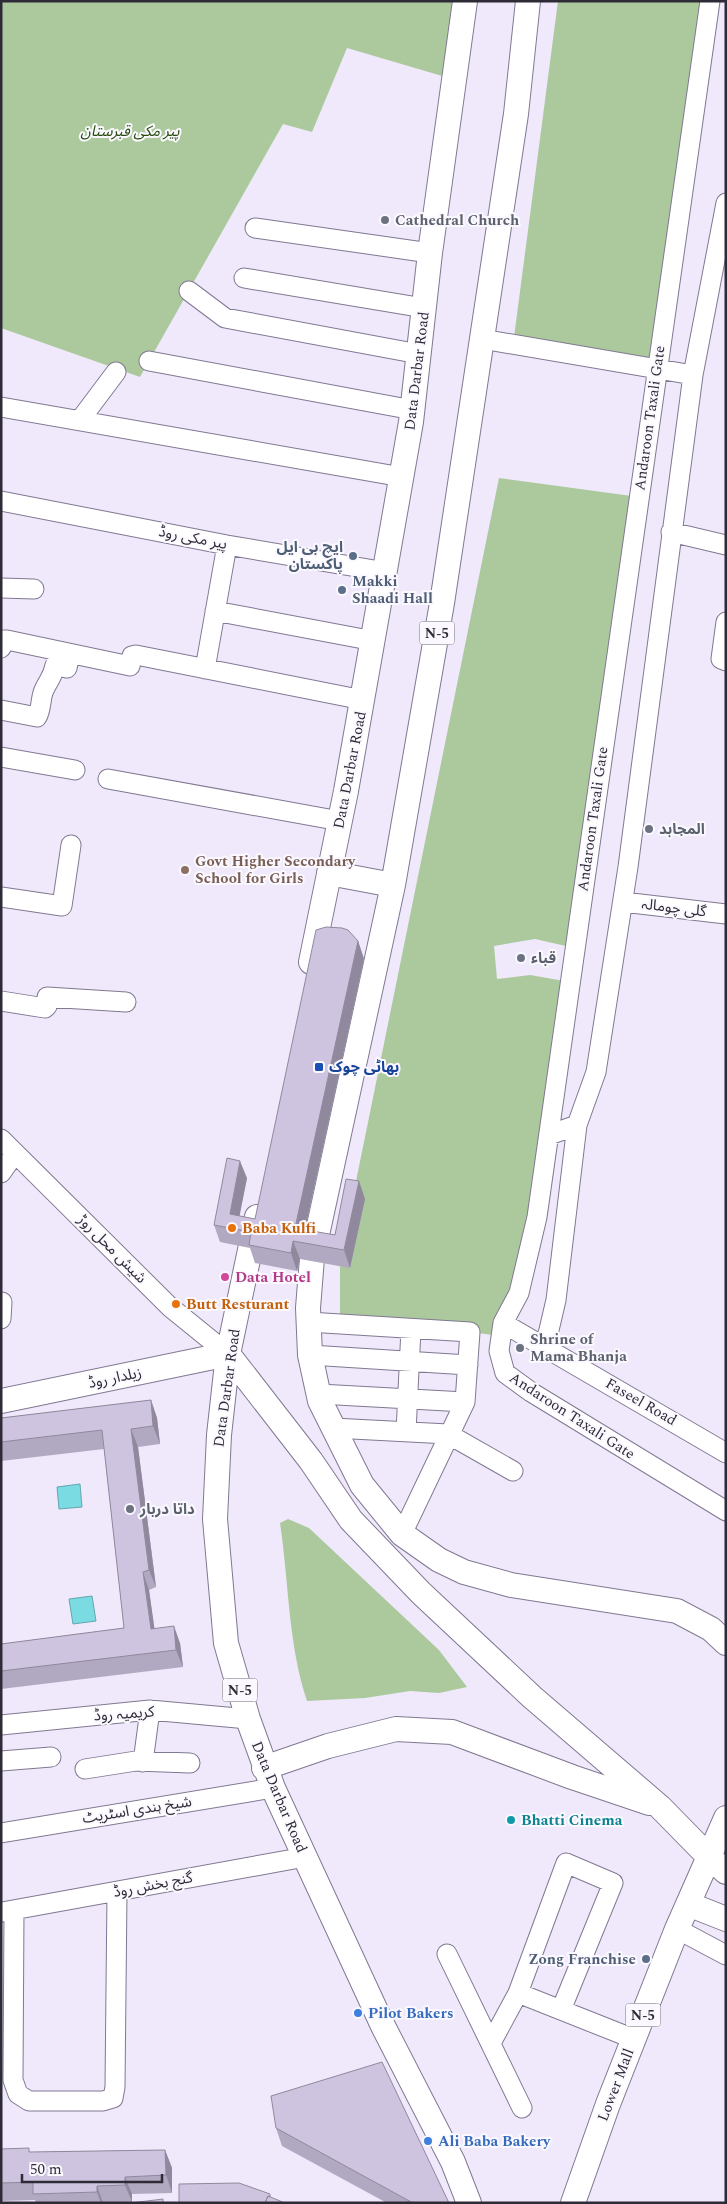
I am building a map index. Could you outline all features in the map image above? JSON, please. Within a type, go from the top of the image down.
[{"type":"main road","name":"Data Darbar Road","points":[[307,980],[363,700],[402,477],[419,354],[430,253],[465,1]]},
{"type":"main road","name":"N-5","points":[[528,1],[516,114],[442,603],[394,885],[312,1258],[308,1308],[310,1355],[319,1394],[333,1428],[362,1485],[402,1534],[439,1560],[464,1572],[511,1585],[646,1604],[677,1611],[711,1629],[726,1643]]},
{"type":"main road","points":[[329,873],[394,885]]},
{"type":"main road","name":"Data Darbar Road","points":[[262,1193],[228,1354],[219,1435],[215,1519],[226,1643],[248,1719],[269,1778],[383,2026],[453,2162],[469,2203]]},
{"type":"main road","points":[[228,1354],[306,1454],[351,1520],[421,1592],[526,1690],[660,1807],[717,1865]]},
{"type":"main road","name":"زیلدار روڈ","points":[[1,1401],[228,1354]]},
{"type":"main road","points":[[269,1778],[328,1746],[396,1729],[452,1732],[572,1778],[660,1807]]},
{"type":"main road","name":"Lower Mall","points":[[573,2203],[677,1929],[688,1904],[717,1865],[724,1828]]},
{"type":"main road","points":[[688,1904],[726,1920]]},
{"type":"street","name":"Andaroon Taxali Gate","points":[[710,1],[537,1217],[519,1293],[503,1323],[499,1351],[505,1373],[531,1392],[726,1511]]},
{"type":"street","points":[[545,1347],[556,1300],[577,1125],[596,1072],[623,902],[692,375],[726,204]]},
{"type":"street","points":[[255,228],[430,253]]},
{"type":"street","points":[[244,278],[424,308]]},
{"type":"street","points":[[189,291],[225,318],[419,354]]},
{"type":"street","points":[[482,339],[692,375]]},
{"type":"street","points":[[149,361],[412,410]]},
{"type":"street","points":[[80,420],[116,372]]},
{"type":"street","points":[[1,407],[402,477]]},
{"type":"street","name":"پیر مکی روڈ","points":[[1,501],[227,545],[386,572]]},
{"type":"street","points":[[671,532],[726,545]]},
{"type":"street","points":[[205,669],[227,545]]},
{"type":"street","points":[[1,588],[34,589]]},
{"type":"street","points":[[215,611],[374,641]]},
{"type":"street","points":[[723,660],[726,622]]},
{"type":"street","points":[[1,648],[4,640],[7,640],[130,666],[132,656],[136,655],[363,700]]},
{"type":"street","points":[[1,710],[37,717],[41,710],[44,691],[53,678],[55,665],[67,668],[70,654]]},
{"type":"street","points":[[1,756],[75,770]]},
{"type":"street","points":[[108,779],[340,821]]},
{"type":"street","points":[[1,897],[62,906],[71,845]]},
{"type":"street","name":"گلی چومالہ","points":[[623,902],[726,914]]},
{"type":"street","points":[[1,1001],[45,1008],[47,1006],[47,996],[126,1002]]},
{"type":"street","points":[[549,1135],[577,1125]]},
{"type":"street","name":"شیش محل روڑ","points":[[1,1139],[170,1306],[228,1354]]},
{"type":"street","points":[[1,1174],[15,1153]]},
{"type":"street","points":[[308,1322],[470,1332],[464,1402],[402,1534]]},
{"type":"street","name":"Faseel Road","points":[[503,1323],[726,1453]]},
{"type":"street","points":[[406,1432],[411,1329]]},
{"type":"street","points":[[310,1355],[468,1365]]},
{"type":"street","points":[[319,1394],[464,1402]]},
{"type":"street","points":[[333,1428],[448,1434],[513,1471]]},
{"type":"street","points":[[143,1762],[150,1710]]},
{"type":"street","name":"کریمیہ روڈ","points":[[1,1725],[150,1710],[248,1719]]},
{"type":"street","points":[[1,1761],[51,1757]]},
{"type":"street","points":[[86,1769],[136,1761],[190,1763]]},
{"type":"street","name":"شیخ ہندی اسٹریٹ","points":[[1,1833],[269,1778]]},
{"type":"street","name":"گنج بخش روڈ","points":[[7,1911],[305,1857]]},
{"type":"street","points":[[491,2043],[518,1993],[566,1863],[613,1884],[561,2010]]},
{"type":"street","points":[[7,1911],[13,2080],[18,2094],[29,2100],[103,2101],[113,2098],[116,2087],[117,1892]]},
{"type":"street","points":[[677,1929],[726,1955]]},
{"type":"street","points":[[447,1954],[522,2108]]},
{"type":"street","points":[[518,1993],[634,2039]]},
{"type":"green space","name":"پیر مکی قبرستان","points":[[1,1],[457,1],[449,78],[347,48],[312,132],[283,124],[140,377],[1,328]]},
{"type":"green space","points":[[558,1],[710,1],[657,369],[513,345]]},
{"type":"green space","points":[[499,478],[639,497],[575,948],[535,939],[494,946],[497,979],[530,975],[570,982],[537,1217],[501,1336],[470,1332],[340,1324],[340,1266],[353,1196]]},
{"type":"green space","points":[[288,1519],[309,1528],[439,1650],[467,1687],[439,1693],[410,1691],[365,1698],[307,1701],[292,1635],[280,1523]]},
{"type":"water","points":[[80,1484],[82,1507],[59,1509],[57,1487]]},
{"type":"water","points":[[92,1596],[96,1621],[73,1624],[69,1599]]},
{"type":"building","name":"بھاٹی چوک","points":[[326,927],[348,930],[358,941],[295,1228],[335,1235],[346,1179],[359,1181],[344,1250],[293,1241],[291,1253],[249,1245],[251,1232],[214,1225],[227,1158],[240,1161],[230,1214],[255,1219],[316,930]]},
{"type":"building","points":[[151,1400],[153,1426],[131,1429],[149,1570],[143,1572],[151,1629],[174,1626],[176,1650],[1,1671],[1,1644],[124,1628],[102,1430],[1,1442],[1,1418]]},
{"type":"building","points":[[382,2062],[449,2203],[413,2203],[276,2128],[271,2096]]},
{"type":"building","points":[[29,2148],[29,2152],[165,2150],[166,2175],[125,2177],[125,2185],[97,2186],[97,2192],[33,2194],[33,2182],[1,2183],[1,2149]]},
{"type":"building","points":[[239,2183],[270,2194],[270,2197],[268,2196],[265,2203],[179,2203],[179,2184]]},
{"type":"building","points":[[268,2196],[285,2203],[265,2203]]},
{"type":"building","points":[[163,2199],[163,2203],[131,2203]]},
{"type":"place","name":"Cathedral Church","points":[[385,220]]},
{"type":"place","name":"ایچ بی ایل پاکستان","points":[[353,556]]},
{"type":"place","name":"Makki Shaadi Hall","points":[[342,590]]},
{"type":"place","name":"المجاہد","points":[[649,829]]},
{"type":"place","name":"Govt Higher Secondary School for Girls","points":[[185,870]]},
{"type":"place","name":"قباء","points":[[521,958]]},
{"type":"place","name":"بھاٹی چوک","points":[[319,1067]]},
{"type":"place","name":"Baba Kulfi","points":[[232,1228]]},
{"type":"place","name":"Data Hotel","points":[[225,1277]]},
{"type":"place","name":"Butt Resturant","points":[[176,1304]]},
{"type":"place","name":"Shrine of Mama Bhanja","points":[[520,1348]]},
{"type":"place","name":"داتا دربار","points":[[130,1509]]},
{"type":"place","name":"Bhatti Cinema","points":[[511,1820]]},
{"type":"place","name":"Zong Franchise","points":[[646,1959]]},
{"type":"place","name":"Pilot Bakers","points":[[358,2013]]},
{"type":"place","name":"Ali Baba Bakery","points":[[428,2141]]}]
